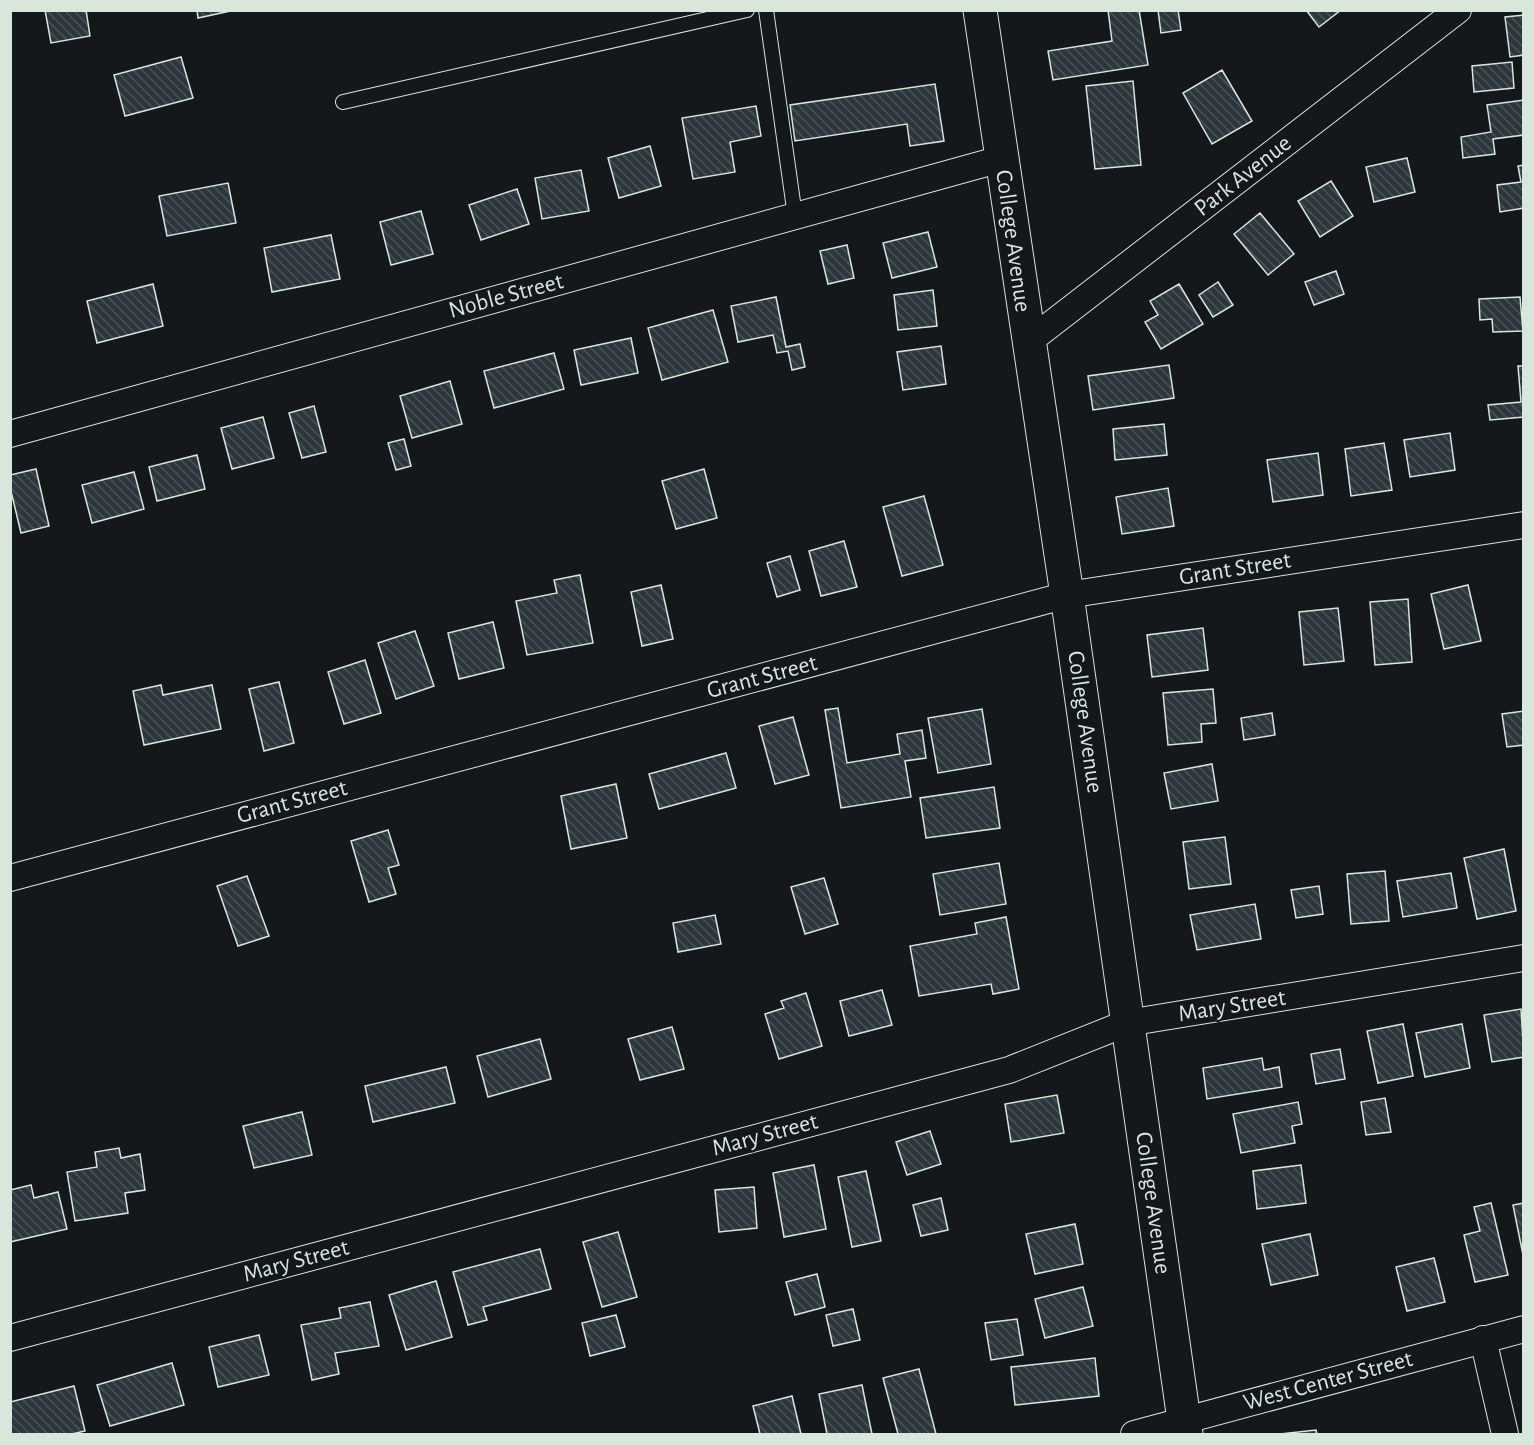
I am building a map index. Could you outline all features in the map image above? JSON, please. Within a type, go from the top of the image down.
[{"type":"main road","name":"College Avenue","points":[[980,10],[1067,595],[1185,1428]]},
{"type":"street","name":"Park Avenue","points":[[1028,342],[1458,10]]},
{"type":"street","name":"Noble Street","points":[[10,434],[1001,159]]},
{"type":"street","name":"Grant Street","points":[[10,878],[1067,595],[1524,525]]},
{"type":"street","name":"Mary Street","points":[[10,1338],[1009,1070],[1127,1023],[1524,958]]},
{"type":"street","name":"West Center Street","points":[[1134,1434],[1185,1428],[1483,1339],[1524,1329]]},
{"type":"street","points":[[1483,1339],[1505,1434]]},
{"type":"lane","points":[[344,102],[747,10]]},
{"type":"lane","points":[[766,10],[795,216]]},
{"type":"building","points":[[45,10],[86,10],[90,36],[51,43]]},
{"type":"building","points":[[197,10],[235,10],[198,18]]},
{"type":"building","points":[[1108,10],[1139,10],[1148,65],[1053,80],[1048,51],[1112,41]]},
{"type":"building","points":[[1158,10],[1178,10],[1181,30],[1161,33]]},
{"type":"building","points":[[1306,10],[1341,10],[1319,27]]},
{"type":"building","points":[[1524,15],[1524,55],[1510,57],[1505,17]]},
{"type":"building","points":[[181,57],[193,98],[125,116],[114,75]]},
{"type":"building","points":[[1512,62],[1514,88],[1474,92],[1472,66]]},
{"type":"building","points":[[1222,70],[1252,121],[1212,144],[1183,93]]},
{"type":"building","points":[[1133,81],[1141,165],[1095,169],[1086,86]]},
{"type":"building","points":[[935,84],[944,141],[910,146],[907,124],[795,141],[790,105]]},
{"type":"building","points":[[1524,100],[1524,135],[1493,139],[1495,154],[1463,158],[1461,137],[1491,132],[1487,105]]},
{"type":"building","points":[[756,106],[761,136],[730,142],[735,172],[693,179],[682,118]]},
{"type":"building","points":[[650,146],[661,186],[619,198],[608,158]]},
{"type":"building","points":[[1407,158],[1415,192],[1374,202],[1366,167]]},
{"type":"building","points":[[1524,165],[1524,208],[1500,212],[1497,185],[1521,182],[1518,166]]},
{"type":"building","points":[[581,170],[589,211],[542,219],[535,178]]},
{"type":"building","points":[[1331,181],[1353,216],[1320,237],[1298,201]]},
{"type":"building","points":[[228,183],[236,223],[167,236],[159,196]]},
{"type":"building","points":[[517,189],[529,224],[481,240],[469,205]]},
{"type":"building","points":[[421,211],[433,254],[391,265],[380,222]]},
{"type":"building","points":[[1260,213],[1294,254],[1268,275],[1234,234]]},
{"type":"building","points":[[928,232],[937,267],[892,278],[883,243]]},
{"type":"building","points":[[331,235],[340,279],[272,292],[264,248]]},
{"type":"building","points":[[847,245],[854,278],[828,284],[820,251]]},
{"type":"building","points":[[1336,271],[1344,294],[1314,305],[1305,282]]},
{"type":"building","points":[[1218,282],[1233,305],[1213,317],[1199,295]]},
{"type":"building","points":[[153,284],[163,326],[97,343],[87,301]]},
{"type":"building","points":[[1179,284],[1203,324],[1161,349],[1145,322],[1158,315],[1150,301]]},
{"type":"building","points":[[933,290],[937,326],[898,330],[894,295]]},
{"type":"building","points":[[776,297],[786,347],[800,344],[805,367],[792,370],[788,351],[777,353],[773,335],[738,342],[731,306]]},
{"type":"building","points":[[1520,297],[1523,331],[1493,332],[1492,319],[1480,320],[1479,299]]},
{"type":"building","points":[[713,310],[728,362],[662,380],[648,328]]},
{"type":"building","points":[[631,338],[638,373],[581,385],[574,350]]},
{"type":"building","points":[[941,346],[946,384],[903,390],[897,352]]},
{"type":"building","points":[[554,353],[564,389],[494,408],[484,371]]},
{"type":"building","points":[[1169,365],[1174,398],[1093,410],[1088,376]]},
{"type":"building","points":[[1518,366],[1524,366],[1524,417],[1490,420],[1488,405],[1521,402]]},
{"type":"building","points":[[450,381],[462,424],[412,438],[400,396]]},
{"type":"building","points":[[314,406],[326,452],[302,458],[289,413]]},
{"type":"building","points":[[263,417],[274,458],[232,469],[221,428]]},
{"type":"building","points":[[1164,424],[1167,455],[1115,460],[1113,429]]},
{"type":"building","points":[[1450,433],[1455,470],[1410,477],[1404,440]]},
{"type":"building","points":[[404,439],[411,466],[396,470],[388,443]]},
{"type":"building","points":[[1384,443],[1392,490],[1351,496],[1345,449]]},
{"type":"building","points":[[1318,453],[1323,495],[1273,502],[1267,460]]},
{"type":"building","points":[[197,455],[205,489],[157,501],[149,467]]},
{"type":"building","points":[[36,469],[49,526],[21,533],[10,487],[10,475]]},
{"type":"building","points":[[704,469],[717,518],[676,529],[662,481]]},
{"type":"building","points":[[134,472],[144,509],[92,523],[82,485]]},
{"type":"building","points":[[1168,488],[1174,526],[1122,534],[1116,497]]},
{"type":"building","points":[[924,496],[943,565],[902,576],[883,507]]},
{"type":"building","points":[[844,541],[857,587],[821,596],[809,551]]},
{"type":"building","points":[[790,556],[800,590],[777,597],[767,563]]},
{"type":"building","points":[[580,575],[593,643],[527,655],[516,601],[557,593],[554,580]]},
{"type":"building","points":[[661,585],[673,639],[642,646],[631,592]]},
{"type":"building","points":[[1468,585],[1481,641],[1444,649],[1431,594]]},
{"type":"building","points":[[1408,599],[1412,662],[1375,665],[1370,602]]},
{"type":"building","points":[[1338,608],[1344,661],[1304,665],[1299,612]]},
{"type":"building","points":[[493,622],[504,668],[459,679],[448,633]]},
{"type":"building","points":[[1203,628],[1208,670],[1152,677],[1147,635]]},
{"type":"building","points":[[415,631],[434,686],[396,699],[378,643]]},
{"type":"building","points":[[365,660],[381,713],[344,724],[328,672]]},
{"type":"building","points":[[279,682],[294,743],[264,751],[249,689]]},
{"type":"building","points":[[161,685],[163,695],[212,685],[221,729],[144,745],[133,691]]},
{"type":"building","points":[[1213,689],[1216,723],[1201,724],[1202,742],[1168,745],[1163,693]]},
{"type":"building","points":[[838,708],[847,763],[900,754],[897,734],[922,730],[926,758],[905,761],[911,797],[841,808],[825,710]]},
{"type":"building","points":[[982,709],[991,764],[938,773],[928,718]]},
{"type":"building","points":[[1524,711],[1524,745],[1507,747],[1502,714]]},
{"type":"building","points":[[1272,713],[1275,735],[1244,740],[1241,718]]},
{"type":"building","points":[[793,717],[809,775],[775,784],[759,726]]},
{"type":"building","points":[[726,753],[736,788],[659,809],[649,774]]},
{"type":"building","points":[[1212,764],[1218,801],[1171,809],[1164,773]]},
{"type":"building","points":[[616,784],[627,838],[571,849],[561,796]]},
{"type":"building","points":[[994,787],[1000,828],[926,838],[920,798]]},
{"type":"building","points":[[388,830],[399,865],[388,868],[396,894],[369,902],[351,841]]},
{"type":"building","points":[[1225,837],[1231,884],[1189,889],[1183,842]]},
{"type":"building","points":[[1504,849],[1516,911],[1477,919],[1464,858]]},
{"type":"building","points":[[999,863],[1006,904],[940,915],[933,874]]},
{"type":"building","points":[[1385,871],[1389,921],[1351,924],[1347,874]]},
{"type":"building","points":[[1451,873],[1457,908],[1403,917],[1397,881]]},
{"type":"building","points":[[247,876],[269,936],[238,946],[217,886]]},
{"type":"building","points":[[824,878],[838,924],[805,934],[791,887]]},
{"type":"building","points":[[1319,886],[1323,914],[1296,918],[1291,890]]},
{"type":"building","points":[[1255,904],[1261,939],[1197,950],[1190,915]]},
{"type":"building","points":[[715,915],[721,944],[678,952],[673,923]]},
{"type":"building","points":[[1006,917],[1019,989],[993,994],[991,984],[919,996],[910,946],[977,934],[975,923]]},
{"type":"building","points":[[882,990],[892,1025],[849,1036],[840,1001]]},
{"type":"building","points":[[806,993],[822,1046],[779,1059],[765,1014],[784,1008],[781,1001]]},
{"type":"building","points":[[1521,1009],[1524,1057],[1492,1062],[1484,1015]]},
{"type":"building","points":[[1403,1024],[1413,1076],[1378,1083],[1367,1031]]},
{"type":"building","points":[[1462,1024],[1470,1068],[1425,1077],[1416,1033]]},
{"type":"building","points":[[672,1027],[684,1069],[640,1080],[628,1039]]},
{"type":"building","points":[[540,1039],[551,1079],[488,1097],[477,1056]]},
{"type":"building","points":[[1340,1049],[1345,1079],[1316,1084],[1311,1054]]},
{"type":"building","points":[[1262,1058],[1264,1070],[1279,1067],[1282,1087],[1207,1099],[1203,1068]]},
{"type":"building","points":[[446,1067],[455,1103],[373,1122],[365,1086]]},
{"type":"building","points":[[1057,1095],[1064,1133],[1011,1142],[1005,1104]]},
{"type":"building","points":[[1385,1098],[1391,1132],[1366,1135],[1361,1102]]},
{"type":"building","points":[[1298,1102],[1302,1124],[1292,1126],[1295,1143],[1241,1153],[1233,1114]]},
{"type":"building","points":[[302,1112],[312,1155],[254,1168],[243,1126]]},
{"type":"building","points":[[930,1131],[941,1164],[907,1175],[896,1142]]},
{"type":"building","points":[[119,1148],[121,1158],[140,1154],[145,1190],[125,1193],[128,1213],[75,1221],[67,1172],[97,1167],[95,1152]]},
{"type":"building","points":[[814,1165],[826,1229],[784,1237],[773,1173]]},
{"type":"building","points":[[1301,1165],[1306,1203],[1257,1209],[1253,1171]]},
{"type":"building","points":[[866,1171],[881,1241],[852,1247],[838,1177]]},
{"type":"building","points":[[31,1185],[34,1198],[58,1192],[67,1229],[10,1242],[10,1190]]},
{"type":"building","points":[[754,1187],[757,1228],[719,1232],[715,1190]]},
{"type":"building","points":[[941,1198],[948,1230],[921,1236],[913,1205]]},
{"type":"building","points":[[1491,1203],[1508,1275],[1475,1282],[1464,1235],[1480,1231],[1474,1207]]},
{"type":"building","points":[[1524,1203],[1524,1255],[1523,1255],[1513,1205]]},
{"type":"building","points":[[1075,1224],[1083,1264],[1035,1274],[1026,1234]]},
{"type":"building","points":[[618,1232],[637,1297],[602,1307],[583,1242]]},
{"type":"building","points":[[1310,1234],[1318,1275],[1271,1285],[1262,1244]]},
{"type":"building","points":[[540,1249],[551,1289],[483,1307],[487,1320],[468,1325],[453,1272]]},
{"type":"building","points":[[1434,1258],[1445,1302],[1407,1311],[1396,1267]]},
{"type":"building","points":[[817,1274],[825,1307],[795,1315],[786,1282]]},
{"type":"building","points":[[436,1281],[452,1337],[406,1350],[389,1295]]},
{"type":"building","points":[[1083,1287],[1093,1326],[1045,1338],[1035,1299]]},
{"type":"building","points":[[370,1302],[379,1346],[335,1353],[339,1374],[312,1380],[301,1325],[341,1318],[339,1308]]},
{"type":"building","points":[[853,1309],[860,1340],[833,1346],[826,1315]]},
{"type":"building","points":[[616,1315],[625,1347],[590,1356],[582,1323]]},
{"type":"building","points":[[1017,1319],[1023,1355],[991,1360],[985,1323]]},
{"type":"building","points":[[259,1335],[269,1375],[218,1387],[209,1347]]},
{"type":"building","points":[[1095,1358],[1099,1396],[1015,1405],[1011,1367]]},
{"type":"building","points":[[172,1363],[184,1405],[110,1426],[97,1385]]},
{"type":"building","points":[[919,1369],[936,1434],[898,1434],[883,1378]]},
{"type":"building","points":[[862,1385],[872,1434],[827,1434],[819,1394]]},
{"type":"building","points":[[74,1386],[85,1431],[72,1434],[10,1434],[10,1402]]},
{"type":"building","points":[[792,1396],[801,1434],[760,1434],[753,1406]]},
{"type":"building","points":[[1316,1430],[1317,1434],[1280,1434]]}]
